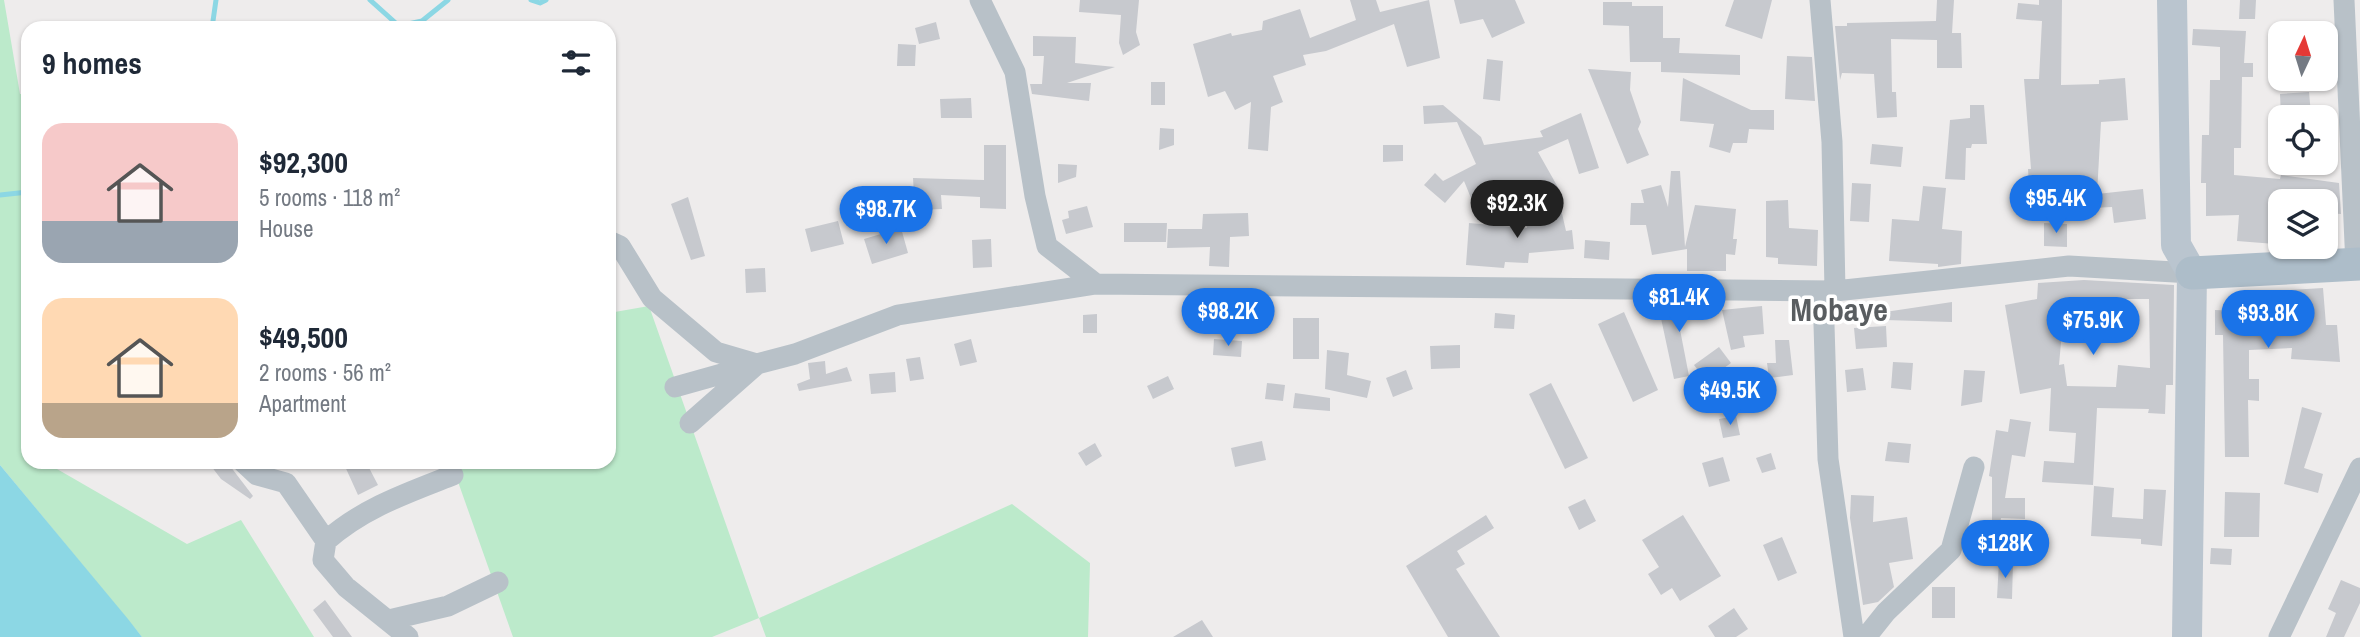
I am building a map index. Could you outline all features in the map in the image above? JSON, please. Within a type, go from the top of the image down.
[{"type":"main road","points":[[2192,273],[2358,265]]},
{"type":"street","points":[[980,0],[1015,72],[1035,196],[1048,246],[1096,284]]},
{"type":"street","points":[[1820,0],[1832,142],[1828,459],[1854,637]]},
{"type":"street","points":[[2172,0],[2176,244],[2192,273],[2187,637]]},
{"type":"street","points":[[2344,0],[2358,265]]},
{"type":"street","points":[[616,244],[620,246],[652,298],[716,352],[757,364]]},
{"type":"street","points":[[675,387],[795,354],[898,315],[1096,284],[1829,291],[2069,266],[2192,273]]},
{"type":"street","points":[[691,423],[757,364]]},
{"type":"street","points":[[1866,637],[1886,612],[1951,550],[1975,467]]},
{"type":"street","points":[[2280,637],[2360,468]]},
{"type":"street","points":[[251,469],[257,475],[286,483],[312,525],[321,530],[326,541],[323,560],[346,587],[408,637]]},
{"type":"street","points":[[326,541],[350,520],[377,505],[453,475]]},
{"type":"street","points":[[389,620],[448,606],[498,582]]},
{"type":"green space","points":[[0,0],[4,0],[21,94],[21,469],[57,469],[187,544],[241,520],[314,637],[142,637],[0,465]]},
{"type":"green space","points":[[649,306],[759,618],[712,637],[513,637],[453,469],[616,469],[616,312]]},
{"type":"green space","points":[[1012,504],[1090,563],[1088,637],[766,637],[759,618]]},
{"type":"water","points":[[0,465],[128,619],[142,637],[0,637]]},
{"type":"building","points":[[1080,0],[1139,0],[1136,32],[1140,45],[1123,55],[1119,43],[1121,15],[1079,12]]},
{"type":"building","points":[[1350,0],[1376,0],[1380,12],[1429,0],[1440,58],[1407,67],[1394,24],[1326,51],[1303,55],[1306,65],[1273,76],[1283,102],[1271,107],[1268,151],[1248,149],[1251,102],[1235,110],[1225,91],[1208,97],[1193,44],[1231,33],[1232,36],[1262,30],[1263,21],[1300,9],[1310,38],[1356,20]]},
{"type":"building","points":[[1454,0],[1515,0],[1525,23],[1492,38],[1483,19],[1460,24]]},
{"type":"building","points":[[1734,0],[1772,0],[1762,39],[1725,26]]},
{"type":"building","points":[[1937,0],[1954,0],[1952,33],[1961,33],[1962,68],[1937,68],[1937,40],[1891,39],[1892,92],[1896,92],[1897,117],[1877,118],[1874,74],[1842,73],[1840,80],[1835,26],[1847,26],[1847,23],[1936,21]]},
{"type":"building","points":[[2039,0],[2062,0],[2061,85],[2099,84],[2099,80],[2125,78],[2128,120],[2101,122],[2097,194],[2143,189],[2146,219],[2114,223],[2112,207],[2072,209],[2072,221],[2054,221],[2055,183],[2029,184],[2028,169],[2031,169],[2024,79],[2039,79],[2042,21],[2016,19],[2018,3],[2039,5]]},
{"type":"building","points":[[2240,0],[2256,0],[2255,19],[2239,19]]},
{"type":"building","points":[[1603,2],[1663,6],[1663,38],[1680,38],[1679,53],[1740,55],[1740,75],[1661,72],[1661,62],[1630,62],[1629,26],[1603,25]]},
{"type":"building","points":[[936,22],[940,39],[919,44],[915,28]]},
{"type":"building","points":[[2193,29],[2246,31],[2244,63],[2253,63],[2253,77],[2242,77],[2241,148],[2234,148],[2234,175],[2280,179],[2281,175],[2339,183],[2341,214],[2338,214],[2338,189],[2268,189],[2268,243],[2237,241],[2239,215],[2206,216],[2206,183],[2201,183],[2202,135],[2209,135],[2210,80],[2220,80],[2220,47],[2192,45]]},
{"type":"building","points":[[1033,36],[1076,37],[1075,63],[1115,67],[1067,83],[1091,83],[1089,101],[1032,94],[1030,84],[1042,84],[1044,56],[1033,56]]},
{"type":"building","points":[[898,44],[916,45],[915,66],[897,66]]},
{"type":"building","points":[[1787,56],[1812,57],[1815,101],[1785,99]]},
{"type":"building","points":[[1487,59],[1503,61],[1500,101],[1483,99]]},
{"type":"building","points":[[1588,69],[1631,72],[1630,90],[1641,122],[1638,129],[1649,155],[1627,164]]},
{"type":"building","points":[[1683,78],[1751,110],[1774,110],[1774,130],[1749,129],[1747,143],[1733,143],[1730,153],[1709,147],[1714,124],[1680,121]]},
{"type":"building","points":[[1151,82],[1165,82],[1165,105],[1151,105]]},
{"type":"building","points":[[2309,92],[2310,105],[2280,105],[2280,94]]},
{"type":"building","points":[[971,98],[972,118],[941,118],[940,99]]},
{"type":"building","points":[[1443,105],[1481,137],[1484,145],[1543,137],[1540,131],[1581,113],[1599,168],[1579,174],[1568,139],[1538,152],[1560,191],[1523,206],[1514,184],[1473,203],[1464,181],[1445,203],[1424,185],[1435,173],[1443,181],[1476,164],[1457,122],[1424,124],[1423,106]]},
{"type":"building","points":[[1970,105],[1984,105],[1987,144],[1972,144],[1971,148],[1966,148],[1965,180],[1945,179],[1950,120],[1970,118]]},
{"type":"building","points":[[1160,128],[1174,129],[1174,145],[1159,150]]},
{"type":"building","points":[[1872,144],[1903,147],[1901,167],[1870,164]]},
{"type":"building","points":[[984,145],[1006,145],[1006,209],[980,208],[980,197],[941,195],[942,209],[915,210],[913,178],[984,180]]},
{"type":"building","points":[[1383,145],[1403,145],[1403,161],[1383,162]]},
{"type":"building","points":[[1058,164],[1077,165],[1076,177],[1058,183]]},
{"type":"building","points":[[1671,171],[1680,171],[1685,247],[1695,205],[1736,209],[1733,239],[1737,239],[1735,255],[1726,254],[1726,271],[1687,271],[1687,249],[1652,255],[1646,225],[1630,225],[1631,203],[1644,203],[1641,190],[1661,185],[1668,207]]},
{"type":"building","points":[[1852,183],[1871,184],[1869,222],[1850,221]]},
{"type":"building","points":[[1923,186],[1946,188],[1942,229],[1962,231],[1961,264],[1938,267],[1938,264],[1889,261],[1892,219],[1919,221]]},
{"type":"building","points":[[688,197],[705,256],[691,260],[671,204]]},
{"type":"building","points":[[1788,200],[1789,228],[1818,230],[1817,266],[1778,264],[1778,258],[1766,257],[1766,201]]},
{"type":"building","points":[[1087,206],[1093,227],[1066,234],[1062,220],[1069,218],[1068,211]]},
{"type":"building","points":[[1561,209],[1566,231],[1572,230],[1574,249],[1529,253],[1528,263],[1505,262],[1504,268],[1466,265],[1469,223],[1527,228],[1525,217]]},
{"type":"building","points":[[1248,213],[1249,236],[1230,237],[1229,267],[1209,266],[1210,247],[1167,248],[1168,229],[1202,229],[1203,214]]},
{"type":"building","points":[[838,221],[844,244],[811,252],[805,229]]},
{"type":"building","points":[[1124,223],[1167,223],[1166,242],[1124,242]]},
{"type":"building","points":[[2044,223],[2067,224],[2067,247],[2044,246]]},
{"type":"building","points":[[901,228],[908,253],[872,264],[864,239]]},
{"type":"building","points":[[991,239],[992,267],[973,268],[972,240]]},
{"type":"building","points":[[1585,240],[1610,242],[1609,260],[1584,258]]},
{"type":"building","points":[[765,268],[766,292],[746,293],[745,269]]},
{"type":"building","points":[[2084,280],[2174,285],[2173,385],[2166,385],[2165,414],[2148,413],[2149,409],[2097,408],[2093,485],[2042,482],[2044,461],[2074,463],[2076,433],[2049,431],[2051,388],[2020,394],[2005,305],[2037,299],[2038,283]],"holes":[[[2149,299],[2150,368],[2118,365],[2116,387],[2067,386],[2064,364],[2059,365],[2063,320],[2090,316],[2089,302]]]},
{"type":"building","points":[[2323,288],[2326,325],[2337,325],[2340,362],[2291,359],[2292,348],[2249,350],[2249,379],[2259,379],[2259,401],[2248,400],[2249,457],[2225,457],[2223,335],[2215,335],[2215,310],[2239,311],[2238,304],[2277,302],[2277,296],[2290,296],[2290,290]]},
{"type":"building","points":[[1952,302],[1952,322],[1885,320],[1885,312]]},
{"type":"building","points":[[1690,303],[1710,303],[1709,317],[1677,314],[1689,376],[1674,379],[1659,309]]},
{"type":"building","points":[[1762,306],[1764,334],[1743,336],[1745,347],[1731,350],[1722,310]]},
{"type":"building","points":[[1624,312],[1658,390],[1633,402],[1598,324]]},
{"type":"building","points":[[1495,313],[1515,315],[1514,329],[1494,328]]},
{"type":"building","points":[[1097,314],[1097,333],[1083,333],[1083,315]]},
{"type":"building","points":[[1293,318],[1319,318],[1319,359],[1293,359]]},
{"type":"building","points":[[1886,326],[1887,347],[1856,349],[1854,328]]},
{"type":"building","points":[[971,339],[977,362],[960,366],[954,344]]},
{"type":"building","points":[[1214,339],[1242,341],[1241,357],[1213,355]]},
{"type":"building","points":[[1775,340],[1789,340],[1793,375],[1769,378],[1767,363],[1776,363]]},
{"type":"building","points":[[1460,345],[1460,368],[1431,369],[1430,346]]},
{"type":"building","points":[[1719,347],[1731,363],[1706,381],[1694,365]]},
{"type":"building","points":[[1327,350],[1349,353],[1347,375],[1371,381],[1367,398],[1325,389]]},
{"type":"building","points":[[920,357],[924,379],[910,381],[906,359]]},
{"type":"building","points":[[825,361],[826,374],[847,367],[852,381],[799,391],[797,384],[810,379],[808,363]]},
{"type":"building","points":[[1893,362],[1913,363],[1911,390],[1891,388]]},
{"type":"building","points":[[1863,368],[1866,390],[1847,392],[1845,370]]},
{"type":"building","points":[[1406,370],[1413,389],[1393,397],[1386,378]]},
{"type":"building","points":[[1964,370],[1985,371],[1982,402],[1961,406]]},
{"type":"building","points":[[895,372],[896,392],[871,394],[869,374]]},
{"type":"building","points":[[1168,376],[1174,389],[1153,399],[1147,386]]},
{"type":"building","points":[[1267,383],[1285,385],[1283,401],[1265,399]]},
{"type":"building","points":[[1551,383],[1588,458],[1565,469],[1529,394]]},
{"type":"building","points":[[1295,393],[1330,398],[1330,411],[1293,408]]},
{"type":"building","points":[[2302,407],[2322,413],[2304,468],[2323,474],[2318,493],[2284,484]]},
{"type":"building","points":[[1736,416],[1740,435],[1723,438],[1719,419]]},
{"type":"building","points":[[2010,419],[2031,422],[2025,457],[2012,455],[2005,498],[2025,498],[2025,519],[2001,518],[2000,525],[1992,524],[1992,477],[1989,476],[1996,430],[2008,432]]},
{"type":"building","points":[[1262,441],[1266,460],[1235,467],[1231,448]]},
{"type":"building","points":[[1888,442],[1911,444],[1909,463],[1885,461]]},
{"type":"building","points":[[1095,443],[1102,456],[1086,466],[1078,453]]},
{"type":"building","points":[[1771,453],[1776,469],[1762,473],[1756,458]]},
{"type":"building","points":[[1723,457],[1730,481],[1709,487],[1702,463]]},
{"type":"building","points":[[213,469],[232,469],[253,496],[250,499],[221,479]]},
{"type":"building","points":[[346,469],[370,469],[378,485],[358,495]]},
{"type":"building","points":[[2094,486],[2114,488],[2112,517],[2143,519],[2144,489],[2166,490],[2162,546],[2141,544],[2141,539],[2091,536]]},
{"type":"building","points":[[2225,492],[2260,493],[2259,537],[2224,537]]},
{"type":"building","points":[[1851,495],[1874,496],[1873,522],[1907,517],[1913,559],[1889,563],[1894,587],[1878,602],[1863,605],[1850,518]]},
{"type":"building","points":[[1585,499],[1596,521],[1579,530],[1568,507]]},
{"type":"building","points":[[1486,515],[1494,528],[1457,551],[1465,564],[1456,569],[1500,637],[1448,637],[1406,566]]},
{"type":"building","points":[[1683,515],[1721,576],[1680,601],[1672,588],[1661,595],[1648,574],[1659,567],[1642,540]]},
{"type":"building","points":[[1969,533],[1990,534],[1989,559],[1967,559]]},
{"type":"building","points":[[1782,537],[1797,573],[1778,581],[1763,545]]},
{"type":"building","points":[[2211,548],[2232,549],[2231,565],[2210,564]]},
{"type":"building","points":[[1999,561],[2013,563],[2012,599],[1997,598]]},
{"type":"building","points":[[2341,580],[2360,588],[2360,603],[2344,637],[2326,637],[2336,613],[2328,609]]},
{"type":"building","points":[[1932,587],[1955,587],[1955,618],[1932,618]]},
{"type":"building","points":[[325,600],[352,637],[333,637],[313,610]]},
{"type":"building","points":[[1734,608],[1748,629],[1736,637],[1715,637],[1708,626]]},
{"type":"building","points":[[1202,620],[1213,637],[1173,637]]},
{"type":"waterway","points":[[213,21],[216,0]]},
{"type":"waterway","points":[[370,0],[393,21]]},
{"type":"waterway","points":[[422,21],[448,0]]},
{"type":"waterway","points":[[531,0],[540,3],[546,0]]},
{"type":"waterway","points":[[0,195],[21,193]]},
{"type":"district","name":"Mobaye","points":[[1839,310]]}]
